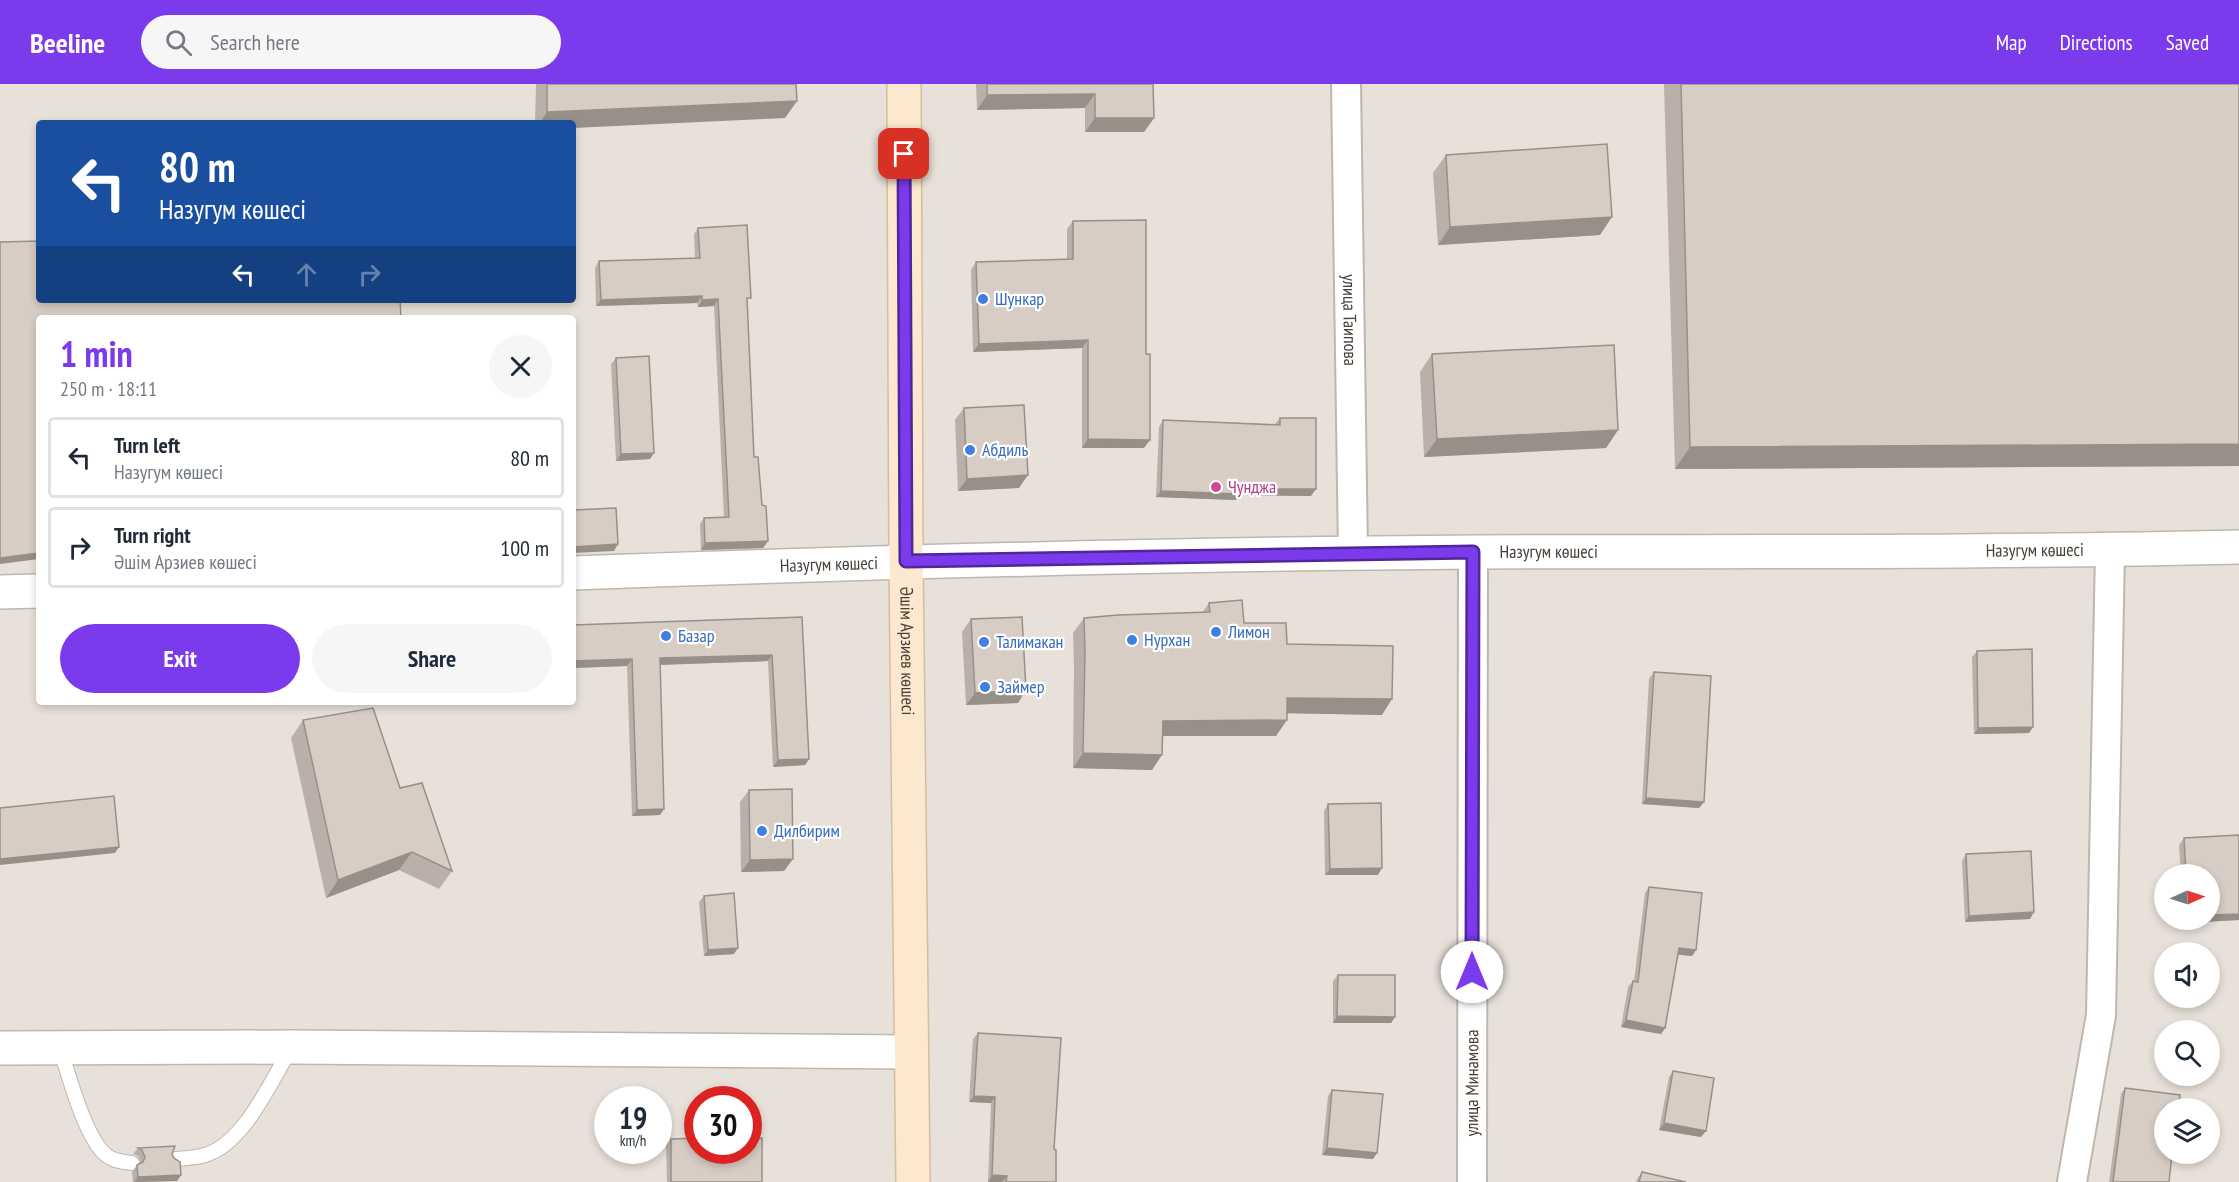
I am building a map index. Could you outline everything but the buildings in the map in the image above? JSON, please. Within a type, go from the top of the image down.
[{"type":"main road","name":"Әшім Арзиев көшесі","points":[[900,94],[913,1182]]},
{"type":"street","name":"улица Таипова","points":[[1346,84],[1353,554]]},
{"type":"street","name":"Назугум көшесі","points":[[576,573],[906,561],[1473,552],[2110,550],[2239,547]]},
{"type":"street","points":[[2072,1182],[2101,1015],[2110,550]]},
{"type":"street","name":"улица Минамова","points":[[1472,1182],[1473,552]]},
{"type":"street","points":[[0,592],[36,591]]},
{"type":"street","points":[[0,1048],[292,1047],[910,1052]]},
{"type":"lane","points":[[176,1159],[205,1156],[225,1145],[249,1119],[292,1047]]},
{"type":"lane","points":[[60,1048],[90,1135],[106,1156],[119,1162],[132,1164]]},
{"type":"shaded area","points":[[0,84],[2239,84],[2239,1182],[0,1182]]},
{"type":"place","name":"Шункар","points":[[983,299]]},
{"type":"place","name":"Абдиль","points":[[970,450]]},
{"type":"place","name":"Чунджа","points":[[1216,487]]},
{"type":"place","name":"Лимон","points":[[1216,632]]},
{"type":"place","name":"Базар","points":[[666,636]]},
{"type":"place","name":"Нурхан","points":[[1132,640]]},
{"type":"place","name":"Талимакан","points":[[984,642]]},
{"type":"place","name":"Займер","points":[[985,687]]},
{"type":"place","name":"Дилбирим","points":[[762,831]]},
{"type":"route","points":[[904,154],[906,561],[1473,552],[1472,972]]}]
